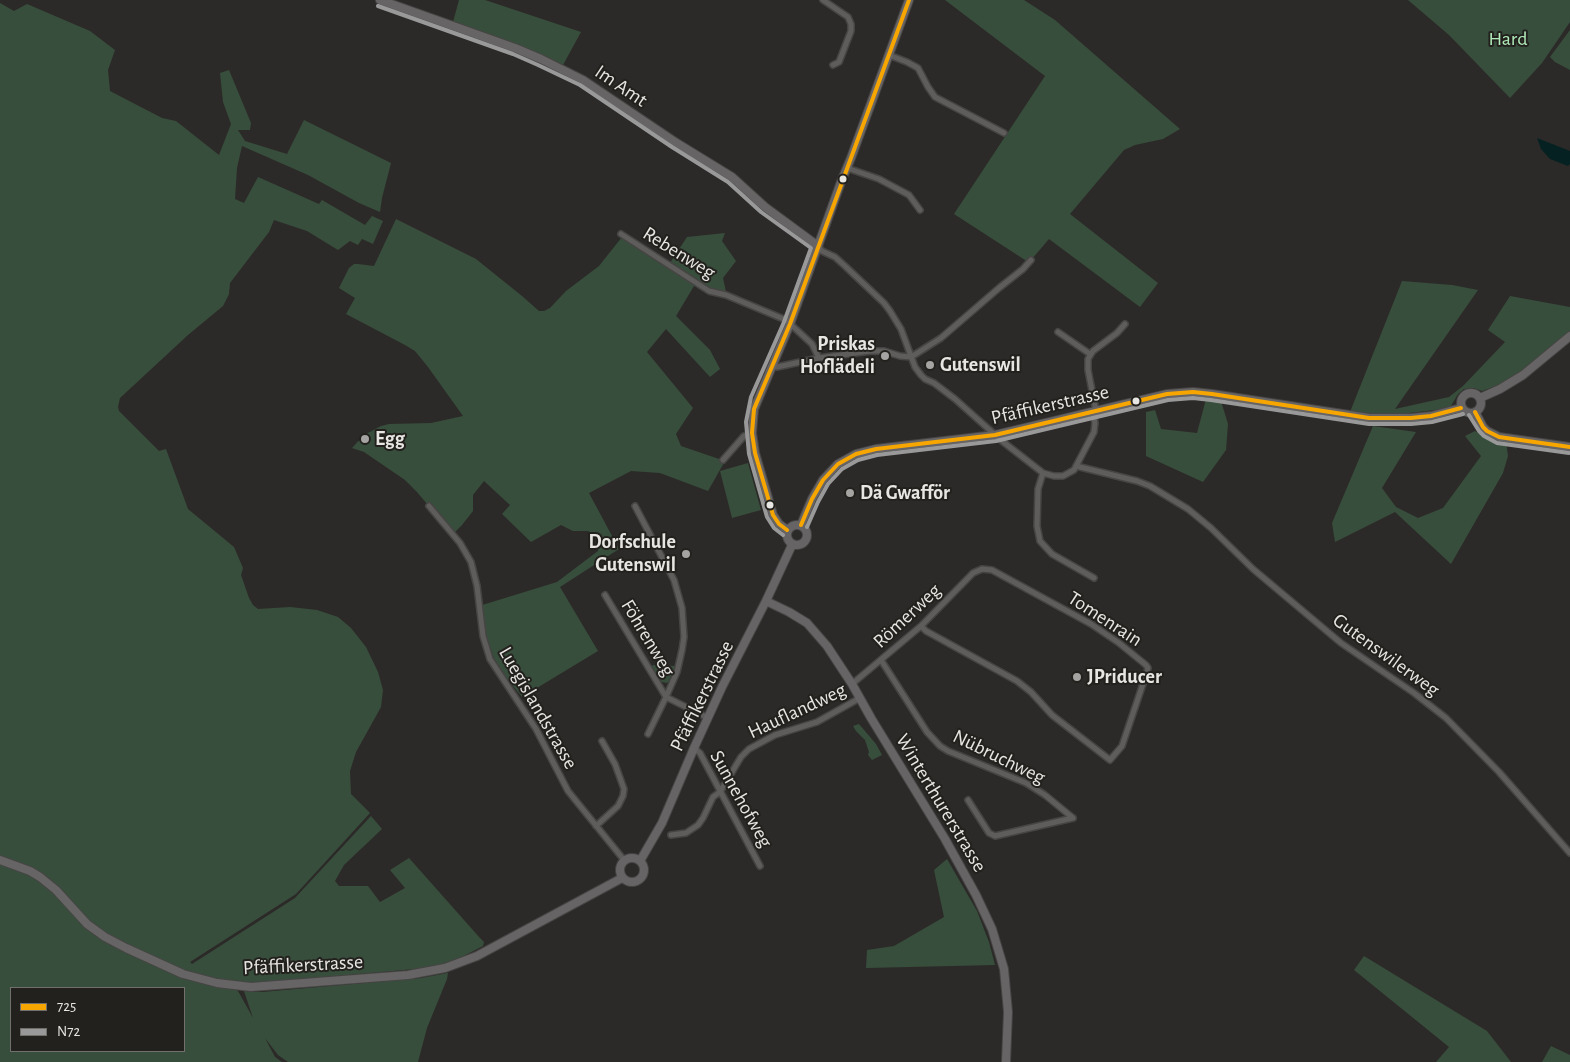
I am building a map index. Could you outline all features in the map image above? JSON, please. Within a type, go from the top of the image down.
[{"type":"main road","name":"Im Amt","points":[[380,0],[524,52],[583,80],[675,142],[732,177],[765,207],[818,246]]},
{"type":"main road","points":[[787,530],[779,524],[773,515],[755,453],[752,433],[754,409],[772,366],[792,326],[818,246],[909,0]]},
{"type":"main road","points":[[1480,398],[1523,375],[1570,336]]},
{"type":"main road","name":"Pfäffikerstrasse","points":[[801,526],[812,499],[823,480],[838,464],[856,454],[876,449],[995,435],[1166,394],[1193,392],[1212,394],[1369,418],[1431,416],[1461,408]]},
{"type":"main road","points":[[1473,393],[1480,398],[1480,408],[1475,412],[1466,412],[1461,408],[1460,402],[1464,394],[1473,393]]},
{"type":"main road","points":[[1475,412],[1483,427],[1493,435],[1570,447]]},
{"type":"main road","points":[[795,525],[801,526],[806,531],[806,539],[800,545],[792,544],[787,538],[787,530],[795,525]]},
{"type":"main road","name":"Pfäffikerstrasse","points":[[0,860],[30,871],[40,877],[56,890],[87,924],[121,945],[167,968],[217,983],[263,987],[408,975],[436,971],[477,956],[622,878],[631,882],[641,879],[644,870],[640,861],[662,823],[694,748],[792,544]]},
{"type":"main road","name":"Winterthurerstrasse","points":[[766,601],[799,618],[816,632],[837,660],[959,863],[976,895],[992,929],[1000,953],[1007,989],[1006,1062]]},
{"type":"main road","points":[[622,878],[620,868],[624,860],[636,858],[640,861]]},
{"type":"street","points":[[822,0],[848,17],[851,24],[851,31],[839,62],[833,65]]},
{"type":"street","points":[[889,55],[918,68],[935,97],[1004,133]]},
{"type":"street","points":[[846,168],[879,179],[909,195],[920,210]]},
{"type":"street","name":"Rebenweg","points":[[621,234],[710,291],[726,295],[786,320],[812,344],[819,358]]},
{"type":"street","points":[[818,246],[835,257],[884,303],[901,329],[914,367],[921,376],[955,399],[995,435],[1044,473],[1054,476],[1063,476],[1076,466],[1094,432],[1094,412],[1088,370],[1090,354],[1125,324]]},
{"type":"street","points":[[772,366],[782,366],[852,352],[879,350],[911,357],[941,338],[1023,269],[1031,260]]},
{"type":"street","points":[[1058,332],[1090,354]]},
{"type":"street","points":[[723,460],[744,436],[752,433]]},
{"type":"street","name":"Gutenswilerweg","points":[[1076,466],[1150,486],[1169,496],[1201,519],[1253,569],[1341,643],[1414,693],[1446,718],[1498,772],[1570,854]]},
{"type":"street","points":[[1044,473],[1039,485],[1037,507],[1037,526],[1040,541],[1052,554],[1094,578]]},
{"type":"street","name":"Luegislandstrasse","points":[[429,506],[460,542],[471,562],[477,586],[483,636],[490,659],[536,729],[568,791],[624,860]]},
{"type":"street","points":[[635,506],[674,580],[682,608],[684,637],[677,672],[648,734]]},
{"type":"street","name":"Römerweg","points":[[852,684],[921,626],[974,573],[980,570]]},
{"type":"street","name":"Tomenrain","points":[[921,626],[926,631],[1018,681],[1052,715],[1110,760],[1122,746],[1147,672],[1148,668],[1146,665],[1119,643],[1091,624],[992,570],[980,570]]},
{"type":"street","name":"Föhrenweg","points":[[605,595],[666,696]]},
{"type":"street","name":"Nübruchweg","points":[[881,660],[926,732],[940,746],[1026,783],[1045,795],[1073,818],[995,836],[989,833],[968,800]]},
{"type":"street","points":[[666,696],[708,718]]},
{"type":"street","name":"Hauflandweg","points":[[671,835],[686,833],[698,825],[713,797],[720,792],[741,757],[749,749],[775,735],[817,722],[860,698]]},
{"type":"street","points":[[596,826],[618,806],[624,790],[616,764],[602,741]]},
{"type":"street","name":"Sunnehofweg","points":[[694,748],[700,753],[760,866]]},
{"type":"green space","points":[[459,0],[485,0],[581,32],[563,65],[537,53],[453,22]]},
{"type":"green space","points":[[945,0],[1024,0],[1055,20],[1180,129],[1163,139],[1135,145],[1124,150],[1070,214],[1158,283],[1140,307],[1049,239],[1031,260],[1025,260],[954,214],[1045,76]]},
{"type":"green space","name":"Hard","points":[[1408,0],[1570,0],[1570,22],[1542,63],[1510,98],[1449,35]]},
{"type":"green space","points":[[0,3],[14,11],[27,4],[90,31],[115,50],[108,70],[110,91],[162,118],[176,121],[219,155],[231,124],[223,102],[220,73],[229,70],[251,123],[250,130],[238,130],[245,141],[287,154],[304,120],[391,163],[380,212],[359,203],[308,175],[242,146],[237,168],[235,199],[244,203],[258,177],[319,204],[322,200],[365,225],[372,216],[383,221],[373,244],[362,239],[358,245],[350,241],[338,250],[307,231],[274,220],[269,232],[230,283],[229,294],[223,306],[188,335],[120,398],[118,407],[119,411],[159,451],[166,449],[188,509],[234,547],[243,568],[241,575],[253,605],[258,609],[290,607],[317,610],[338,617],[351,628],[366,647],[378,672],[383,690],[381,707],[356,752],[350,771],[351,794],[370,813],[296,894],[190,962],[192,964],[295,898],[371,816],[382,829],[344,865],[335,881],[339,886],[368,886],[380,902],[405,888],[390,870],[409,858],[484,942],[483,946],[452,962],[426,968],[271,982],[241,982],[219,979],[238,991],[253,1018],[244,991],[262,992],[421,978],[448,973],[427,1028],[418,1062],[288,1062],[278,1055],[265,1038],[275,1057],[282,1062],[0,1062]]},
{"type":"green space","points":[[1570,30],[1570,70],[1550,57]]},
{"type":"green space","points":[[396,219],[476,259],[539,311],[550,308],[566,291],[599,266],[622,237],[670,263],[687,237],[725,233],[722,241],[736,261],[723,278],[726,292],[694,286],[676,316],[710,350],[720,369],[710,377],[666,329],[647,352],[693,408],[676,434],[681,446],[725,461],[708,491],[660,473],[631,471],[589,493],[619,549],[560,587],[598,651],[522,697],[504,675],[494,658],[481,622],[479,606],[557,582],[598,551],[596,536],[588,531],[573,531],[561,525],[531,542],[502,514],[510,505],[484,481],[473,495],[473,511],[453,534],[405,480],[364,452],[352,448],[364,435],[381,426],[389,424],[431,423],[463,416],[415,351],[346,314],[355,298],[339,288],[349,268],[354,264],[374,266]]},
{"type":"green space","points":[[1402,281],[1452,285],[1478,290],[1395,409],[1449,397],[1463,386],[1505,342],[1488,330],[1510,296],[1570,307],[1570,332],[1529,367],[1513,377],[1499,385],[1482,391],[1474,388],[1464,389],[1458,394],[1451,406],[1443,409],[1392,415],[1368,415],[1350,412]]},
{"type":"green space","points":[[1206,399],[1221,401],[1228,424],[1226,450],[1203,482],[1146,456],[1146,412],[1155,410],[1161,429],[1197,433]]},
{"type":"green space","points":[[1373,426],[1416,432],[1382,488],[1396,507],[1418,518],[1443,508],[1481,456],[1465,436],[1475,431],[1488,439],[1506,442],[1508,456],[1503,473],[1451,564],[1395,512],[1335,542],[1332,523]]},
{"type":"green space","points":[[748,463],[761,510],[732,518],[720,471]]},
{"type":"green space","points":[[651,666],[675,666],[667,683],[662,682]]},
{"type":"green space","points":[[859,724],[876,744],[882,755],[872,760],[868,755],[869,752],[865,740],[853,726]]},
{"type":"green space","points":[[947,859],[977,911],[989,942],[995,965],[866,968],[867,950],[894,946],[944,917],[934,870]]},
{"type":"green space","points":[[1364,956],[1487,1031],[1511,1062],[1436,1062],[1449,1047],[1354,970]]},
{"type":"green space","points":[[1551,1046],[1570,1055],[1570,1062],[1542,1062]]},
{"type":"water","points":[[1537,138],[1570,151],[1570,164],[1568,166],[1550,159],[1541,149]]},
{"type":"transit line","name":"725","points":[[787,530],[779,524],[773,515],[755,453],[752,433],[754,409],[790,324],[909,0]]},
{"type":"transit line","name":"N72","points":[[378,6],[513,54],[580,85],[728,182],[761,212],[811,248],[784,322],[751,397],[746,422],[749,454],[767,517],[774,528],[783,535]]},
{"type":"transit line","name":"725","points":[[801,525],[812,499],[823,480],[838,464],[856,454],[876,449],[995,435],[1167,394],[1193,392],[1212,394],[1369,418],[1431,416],[1461,408]]},
{"type":"transit line","name":"N72","points":[[807,527],[828,484],[842,469],[858,460],[877,455],[996,441],[1168,400],[1193,398],[1211,400],[1369,424],[1432,422],[1463,414]]},
{"type":"transit line","name":"725","points":[[1475,412],[1483,427],[1499,437],[1570,447]]},
{"type":"transit line","name":"N72","points":[[1469,415],[1479,431],[1497,443],[1569,453]]},
{"type":"place","name":"Priskas Hoflädeli","points":[[885,356]]},
{"type":"place","name":"Gutenswil","points":[[930,365]]},
{"type":"place","name":"Egg","points":[[365,439]]},
{"type":"place","name":"Dä Gwafför","points":[[850,493]]},
{"type":"place","name":"Dorfschule Gutenswil","points":[[686,554]]},
{"type":"place","name":"JPriducer","points":[[1077,677]]}]
